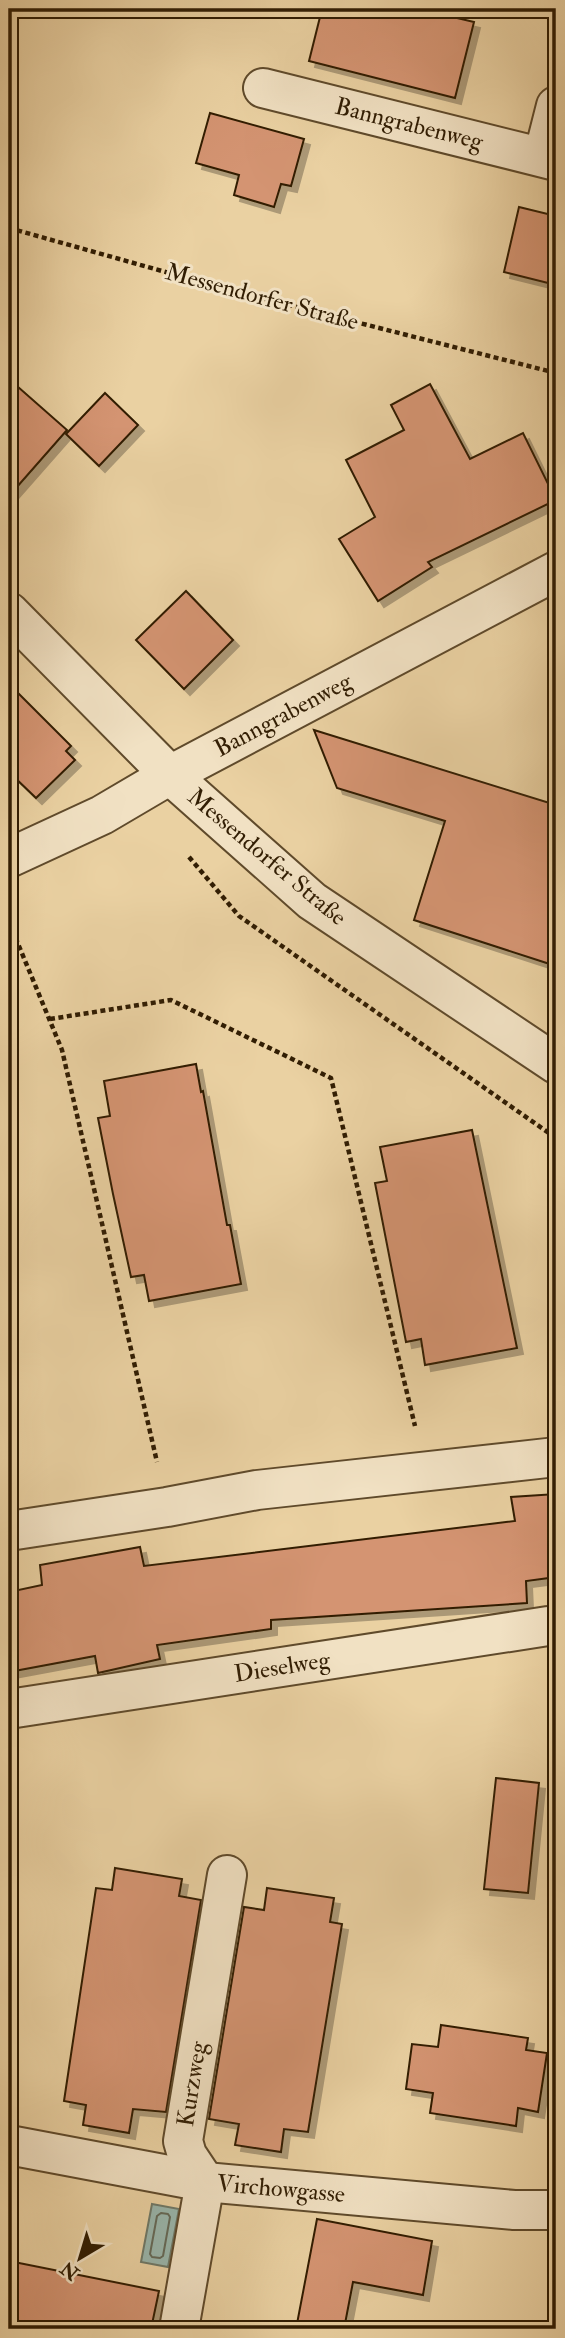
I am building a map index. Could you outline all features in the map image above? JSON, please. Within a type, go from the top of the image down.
[{"type":"street","name":"Banngrabenweg","points":[[263,88],[550,159]]},
{"type":"street","points":[[550,159],[556,106]]},
{"type":"street","name":"Banngrabenweg","points":[[9,858],[102,815],[170,775],[556,571]]},
{"type":"street","name":"Messendorfer Straße","points":[[9,612],[170,775],[312,901],[556,1064]]},
{"type":"street","points":[[9,1531],[257,1490],[556,1457]]},
{"type":"street","name":"Dieselweg","points":[[9,1709],[548,1626],[556,1627]]},
{"type":"street","name":"Kurzweg","points":[[205,2182],[187,2155],[183,2141],[227,1875]]},
{"type":"street","name":"Virchowgasse","points":[[9,2144],[205,2182],[500,2209],[556,2210]]},
{"type":"street","points":[[179,2329],[205,2182]]},
{"type":"path","name":"Messendorfer Straße","points":[[9,228],[226,289],[556,373]]},
{"type":"path","points":[[187,855],[239,916],[556,1138]]},
{"type":"path","points":[[9,922],[62,1050],[167,1507]]},
{"type":"path","points":[[50,1019],[172,1000],[331,1078],[426,1471]]},
{"type":"water","points":[[152,2204],[179,2209],[168,2267],[141,2262]]},
{"type":"building","points":[[322,9],[419,9],[474,22],[455,98],[309,61]]},
{"type":"building","points":[[210,113],[304,139],[291,186],[281,184],[274,207],[234,195],[239,175],[196,163]]},
{"type":"building","points":[[519,207],[556,216],[556,285],[504,272]]},
{"type":"building","points":[[9,379],[67,430],[9,496]]},
{"type":"building","points":[[430,384],[470,459],[523,433],[556,500],[428,562],[432,567],[378,601],[339,539],[375,517],[346,460],[404,430],[391,405]]},
{"type":"building","points":[[105,393],[138,425],[99,466],[66,434]]},
{"type":"building","points":[[186,591],[233,640],[184,689],[136,640]]},
{"type":"building","points":[[9,684],[71,746],[66,751],[75,760],[36,798],[9,772]]},
{"type":"building","points":[[314,730],[556,805],[556,966],[414,920],[445,821],[337,788]]},
{"type":"building","points":[[196,1064],[241,1284],[149,1301],[144,1275],[131,1277],[113,1194],[98,1118],[110,1116],[104,1081]]},
{"type":"building","points":[[472,1130],[517,1348],[425,1365],[421,1339],[406,1342],[375,1183],[387,1181],[380,1147]]},
{"type":"building","points":[[556,1494],[556,1577],[526,1581],[527,1603],[271,1620],[271,1629],[157,1645],[160,1659],[98,1673],[95,1656],[9,1672],[9,1592],[42,1585],[40,1565],[140,1547],[144,1566],[515,1521],[511,1497]]},
{"type":"building","points":[[496,1778],[539,1783],[528,1893],[484,1889]]},
{"type":"building","points":[[115,1868],[182,1879],[179,1896],[201,1900],[166,2112],[133,2109],[129,2133],[83,2125],[86,2105],[64,2101],[96,1888],[112,1890]]},
{"type":"building","points":[[267,1888],[334,1898],[330,1922],[342,1924],[308,2132],[284,2129],[281,2152],[235,2145],[239,2124],[209,2119],[244,1907],[264,1910]]},
{"type":"building","points":[[441,2025],[528,2038],[526,2050],[547,2053],[538,2112],[518,2108],[516,2126],[430,2113],[433,2093],[406,2089],[412,2044],[438,2047]]},
{"type":"building","points":[[317,2219],[432,2241],[423,2295],[353,2282],[344,2329],[296,2329]]},
{"type":"building","points":[[9,2261],[159,2291],[151,2329],[9,2329]]}]
